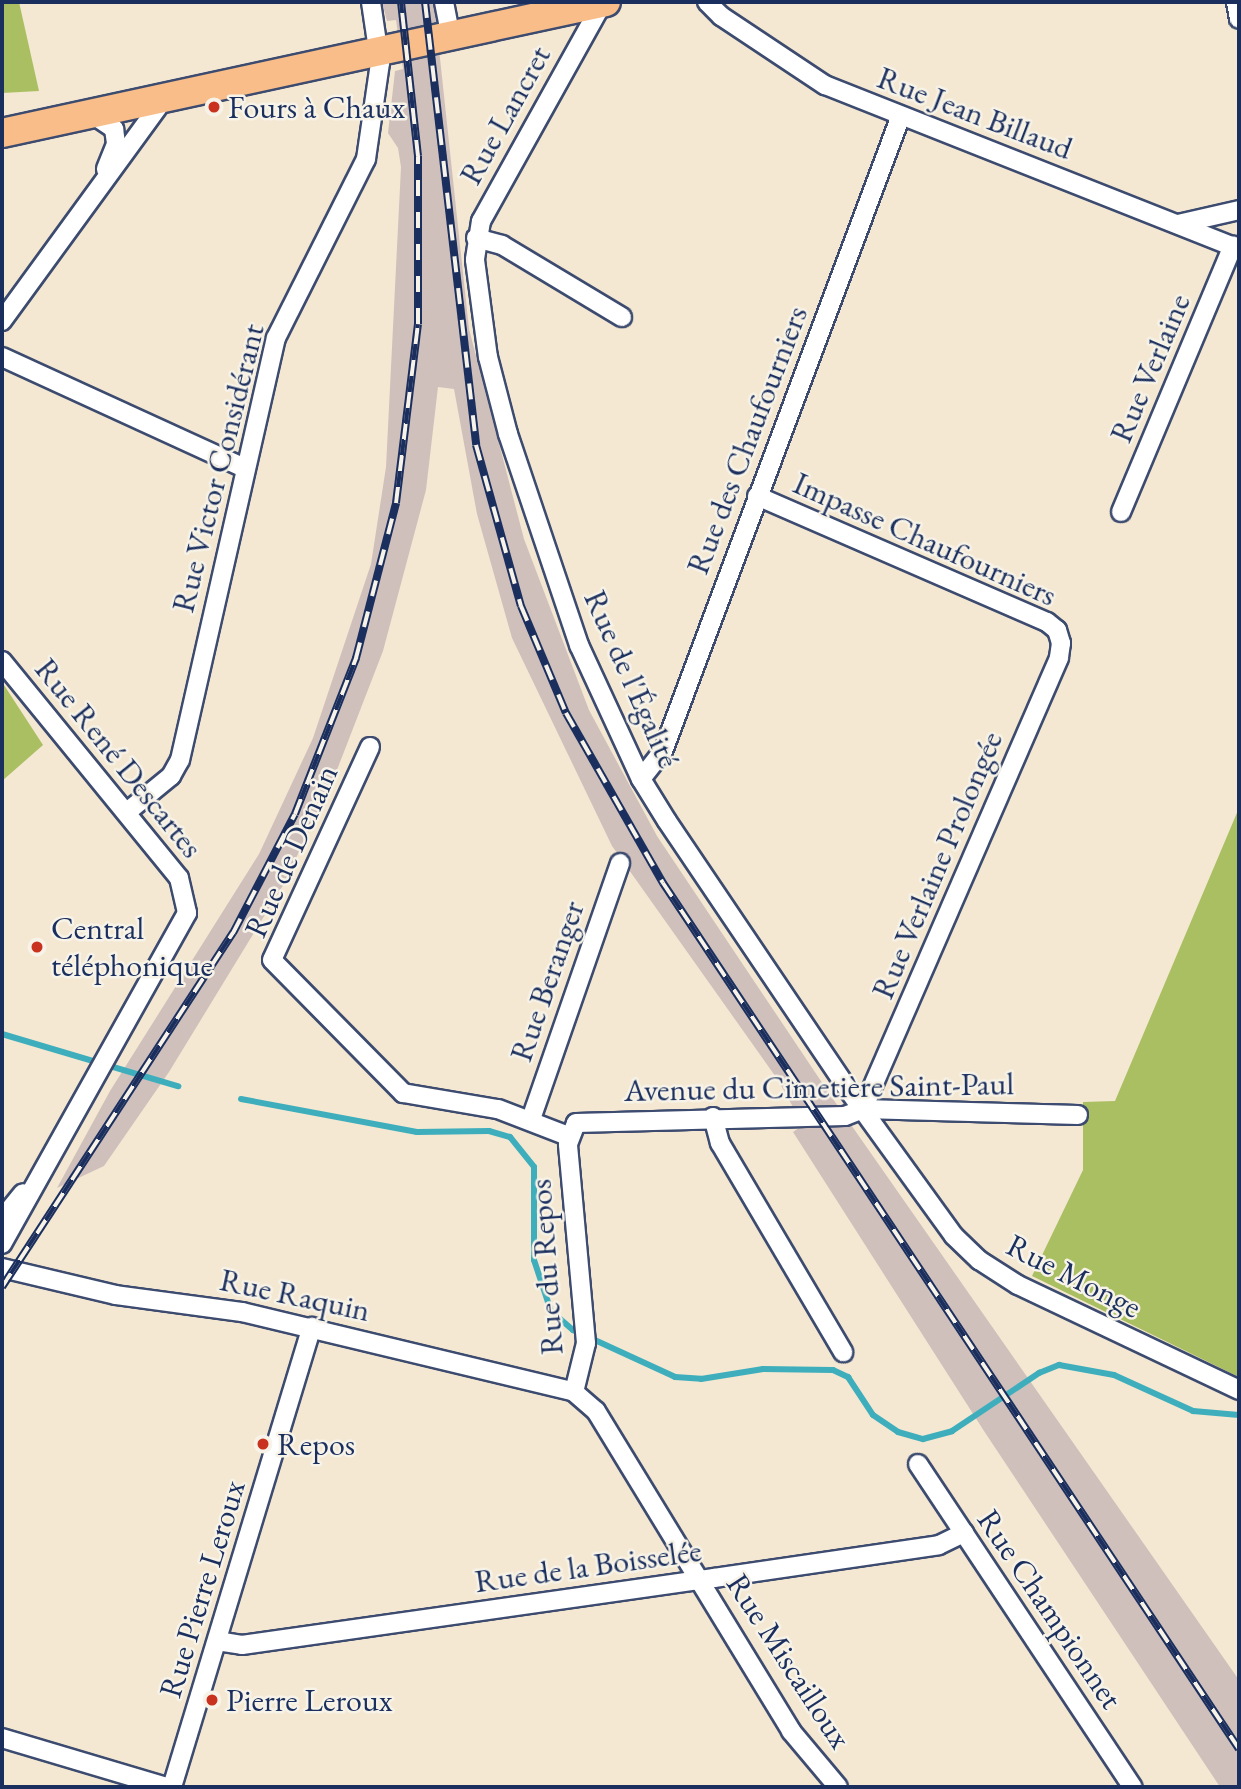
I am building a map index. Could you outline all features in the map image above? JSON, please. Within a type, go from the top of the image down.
[{"type":"main road","points":[[2,133],[164,99],[380,48],[604,2]]},
{"type":"street","name":"Rue Victor Considérant","points":[[127,812],[171,776],[180,760],[244,468],[276,338],[366,159],[378,95],[380,48],[371,2]]},
{"type":"street","points":[[444,2],[450,34]]},
{"type":"street","name":"Rue Lancret","points":[[478,229],[604,2]]},
{"type":"street","name":"Rue Jean Billaud","points":[[707,2],[721,16],[825,85],[900,118],[1236,247]]},
{"type":"street","points":[[1236,2],[1239,19]]},
{"type":"street","points":[[2,321],[96,188],[164,99]]},
{"type":"street","points":[[92,114],[112,125],[116,144],[96,188]]},
{"type":"street","name":"Rue des Chaufourniers","points":[[641,779],[663,751],[900,118]]},
{"type":"street","points":[[1177,224],[1239,211]]},
{"type":"street","points":[[478,229],[622,317]]},
{"type":"street","name":"Rue de l'Égalité","points":[[478,229],[488,357],[533,517],[579,645],[641,779],[863,1109]]},
{"type":"street","name":"Rue Verlaine","points":[[1121,512],[1236,247]]},
{"type":"street","points":[[2,357],[244,468]]},
{"type":"street","name":"Impasse Chaufourniers","points":[[757,496],[1047,622],[1057,630],[1061,643]]},
{"type":"street","name":"Rue Verlaine Prolongée","points":[[863,1109],[1059,658],[1061,643]]},
{"type":"street","name":"Rue René Descartes","points":[[2,661],[127,812],[179,878],[187,895],[187,913],[179,932],[101,1063],[49,1160]]},
{"type":"street","name":"Rue de Denain","points":[[370,747],[272,960],[403,1093],[531,1119],[568,1136]]},
{"type":"street","name":"Rue Beranger","points":[[531,1119],[620,863]]},
{"type":"street","name":"Avenue du Cimetière Saint-Paul","points":[[568,1136],[576,1123],[586,1121],[845,1116],[863,1109],[1078,1115]]},
{"type":"street","name":"Rue Monge","points":[[863,1109],[954,1236],[979,1259],[1018,1285],[1239,1390]]},
{"type":"street","points":[[713,1117],[720,1143],[843,1352]]},
{"type":"street","name":"Rue du Repos","points":[[568,1136],[586,1337],[574,1392]]},
{"type":"street","points":[[2,1244],[49,1160]]},
{"type":"street","points":[[2,1219],[49,1160]]},
{"type":"street","name":"Rue Raquin","points":[[2,1268],[116,1295],[243,1312],[574,1392]]},
{"type":"street","name":"Rue Pierre Leroux","points":[[172,1787],[312,1327]]},
{"type":"street","name":"Rue Miscailloux","points":[[574,1392],[596,1411],[701,1579],[791,1731],[838,1787]]},
{"type":"street","name":"Rue Championnet","points":[[918,1464],[1133,1787]]},
{"type":"street","name":"Rue de la Boisselée","points":[[217,1641],[242,1645],[939,1545],[964,1533]]},
{"type":"street","points":[[2,1738],[166,1787]]},
{"type":"shaded area","points":[[382,2],[434,2],[469,329],[524,539],[589,710],[657,836],[833,1099],[1239,1680],[1239,1787],[1220,1787],[984,1431],[793,1132],[803,1125],[778,1080],[612,846],[512,638],[477,514],[454,389],[438,387],[426,490],[383,651],[330,788],[282,887],[169,1072],[104,1166],[57,1188],[110,1091],[259,854],[313,738],[371,564],[386,467],[401,167],[398,148],[388,133],[395,71],[403,69],[396,20],[387,21]]},
{"type":"green space","points":[[2,2],[19,2],[39,91],[2,93]]},
{"type":"green space","points":[[2,682],[43,745],[2,781]]},
{"type":"green space","points":[[1239,808],[1239,1377],[1032,1276],[1083,1170],[1083,1102],[1115,1101]]},
{"type":"waterway","points":[[2,1034],[178,1086]]},
{"type":"waterway","points":[[241,1099],[417,1132],[489,1131],[510,1137],[534,1167],[534,1260],[551,1311],[573,1330],[675,1377],[701,1379],[763,1369],[833,1370],[848,1377],[873,1415],[898,1432],[923,1439],[952,1431],[1039,1373],[1059,1365],[1114,1375],[1193,1411],[1239,1415]]},
{"type":"railway","points":[[2,1287],[233,933],[295,814],[356,658],[396,503],[418,324],[418,156],[401,2]]},
{"type":"railway","points":[[425,2],[476,445],[521,606],[566,713],[663,883],[1239,1749]]},
{"type":"place","name":"Fours à Chaux","points":[[214,107]]},
{"type":"place","name":"Central téléphonique","points":[[37,947]]},
{"type":"place","name":"Repos","points":[[263,1444]]},
{"type":"place","name":"Pierre Leroux","points":[[212,1700]]}]
